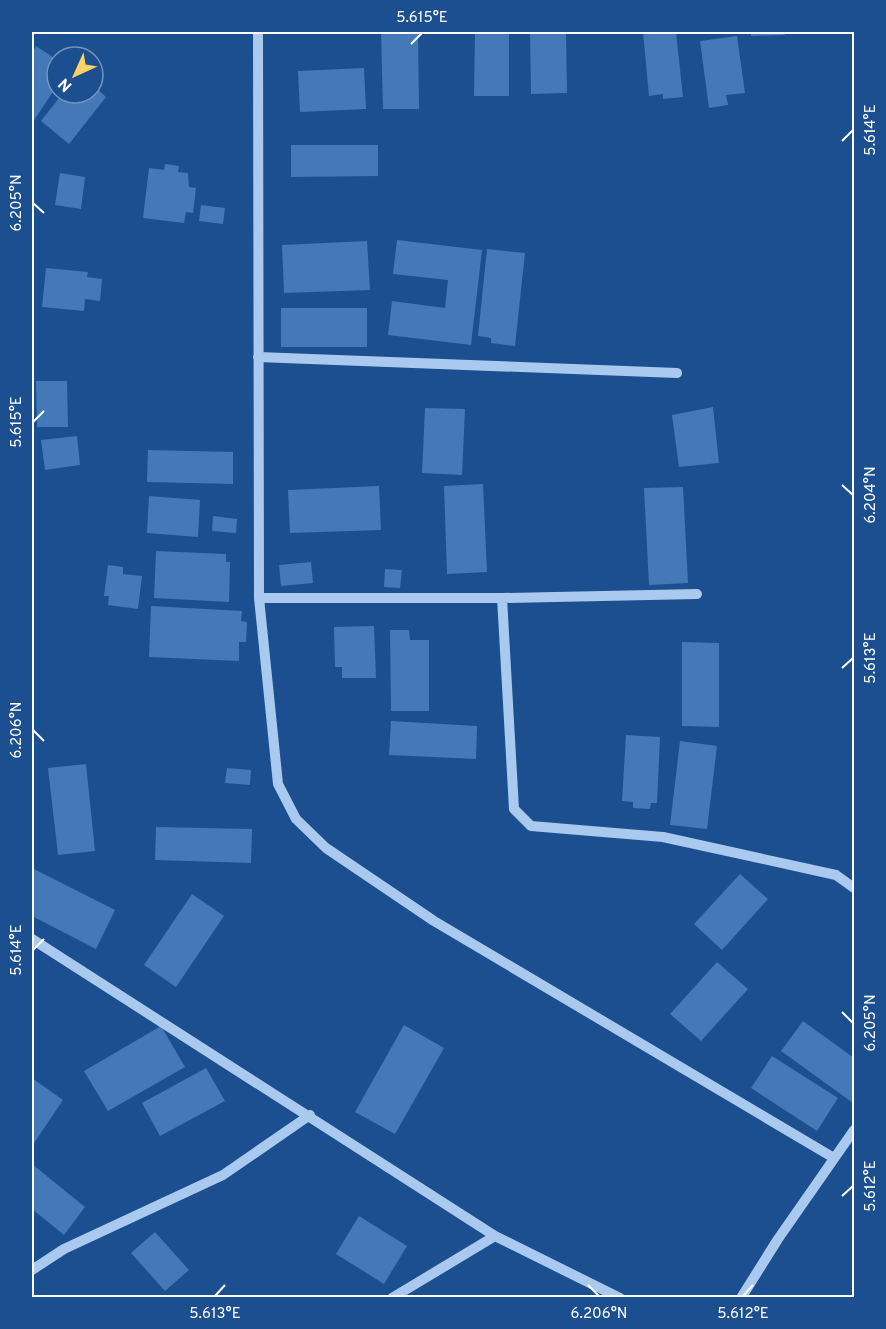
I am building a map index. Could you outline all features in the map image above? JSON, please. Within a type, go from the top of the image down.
[{"type":"street","points":[[258,32],[259,598],[278,784],[296,819],[326,848],[434,921],[834,1158]]},
{"type":"street","points":[[258,357],[677,373]]},
{"type":"street","points":[[259,598],[502,598],[697,594]]},
{"type":"street","points":[[502,598],[513,809],[520,818],[531,826],[663,837],[836,875],[855,888]]},
{"type":"street","points":[[32,939],[310,1115],[495,1236],[620,1298]]},
{"type":"street","points":[[32,1270],[64,1249],[223,1175],[310,1115]]},
{"type":"street","points":[[741,1298],[855,1130]]},
{"type":"street","points":[[392,1298],[495,1236]]},
{"type":"building","points":[[381,32],[418,32],[419,109],[383,109]]},
{"type":"building","points":[[475,32],[509,32],[509,96],[474,96]]},
{"type":"building","points":[[530,32],[566,32],[567,93],[531,94]]},
{"type":"building","points":[[643,32],[676,32],[683,97],[663,99],[663,94],[649,96]]},
{"type":"building","points":[[751,32],[785,32],[785,35],[751,36]]},
{"type":"building","points":[[737,36],[745,93],[726,95],[728,105],[709,108],[700,41]]},
{"type":"building","points":[[36,46],[45,52],[45,104],[34,120],[32,118],[32,53]]},
{"type":"building","points":[[364,68],[366,109],[300,112],[298,71]]},
{"type":"building","points":[[54,105],[100,105],[69,144],[41,121]]},
{"type":"building","points":[[291,145],[378,145],[378,176],[291,177]]},
{"type":"building","points":[[165,164],[179,166],[178,172],[188,173],[189,187],[196,188],[193,213],[186,212],[184,223],[143,218],[149,168],[164,170]]},
{"type":"building","points":[[60,173],[85,177],[81,209],[55,205]]},
{"type":"building","points":[[201,205],[225,208],[223,224],[199,221]]},
{"type":"building","points":[[397,240],[482,250],[471,345],[388,335],[392,301],[445,308],[448,280],[393,274]]},
{"type":"building","points":[[367,241],[370,290],[284,293],[282,245]]},
{"type":"building","points":[[487,249],[525,253],[515,346],[491,343],[491,338],[478,336]]},
{"type":"building","points":[[46,268],[88,272],[87,277],[102,279],[100,301],[85,299],[84,311],[42,307]]},
{"type":"building","points":[[281,308],[367,308],[367,347],[281,347]]},
{"type":"building","points":[[36,381],[67,381],[68,427],[37,427]]},
{"type":"building","points":[[713,407],[719,463],[679,467],[672,415]]},
{"type":"building","points":[[425,408],[465,409],[462,475],[422,473]]},
{"type":"building","points":[[77,436],[80,465],[45,470],[41,440]]},
{"type":"building","points":[[148,450],[233,452],[233,484],[147,482]]},
{"type":"building","points":[[483,484],[487,572],[447,574],[444,486]]},
{"type":"building","points":[[379,486],[381,530],[290,533],[288,490]]},
{"type":"building","points":[[683,487],[688,583],[649,585],[644,488]]},
{"type":"building","points":[[149,496],[200,500],[198,537],[147,533]]},
{"type":"building","points":[[213,516],[237,519],[236,533],[212,531]]},
{"type":"building","points":[[156,551],[226,554],[226,562],[230,562],[229,602],[154,598]]},
{"type":"building","points":[[311,562],[313,583],[281,586],[279,565]]},
{"type":"building","points":[[108,565],[123,567],[123,574],[142,576],[138,609],[108,605],[109,596],[104,596]]},
{"type":"building","points":[[385,569],[402,570],[400,588],[384,587]]},
{"type":"building","points":[[151,606],[242,611],[241,621],[247,622],[246,642],[239,642],[239,661],[149,657]]},
{"type":"building","points":[[374,626],[376,678],[342,678],[342,667],[335,667],[334,627]]},
{"type":"building","points":[[390,630],[409,630],[410,640],[429,640],[429,711],[391,711]]},
{"type":"building","points":[[682,642],[719,643],[719,727],[682,726]]},
{"type":"building","points":[[391,721],[477,726],[476,759],[389,755]]},
{"type":"building","points":[[626,735],[660,737],[657,803],[651,803],[650,809],[633,808],[633,802],[622,801]]},
{"type":"building","points":[[680,741],[717,746],[707,829],[670,825]]},
{"type":"building","points":[[86,764],[95,851],[58,855],[48,768]]},
{"type":"building","points":[[227,768],[251,770],[250,785],[225,783]]},
{"type":"building","points":[[156,827],[252,829],[251,863],[155,860]]},
{"type":"building","points":[[32,868],[115,910],[96,949],[32,916]]},
{"type":"building","points":[[740,874],[768,899],[722,950],[694,924]]},
{"type":"building","points":[[192,894],[224,916],[176,987],[144,965]]},
{"type":"building","points":[[717,962],[748,989],[701,1041],[670,1014]]},
{"type":"building","points":[[803,1021],[854,1058],[853,1103],[781,1051]]},
{"type":"building","points":[[404,1025],[444,1048],[395,1134],[355,1112]]},
{"type":"building","points":[[161,1026],[185,1067],[108,1111],[84,1071]]},
{"type":"building","points":[[772,1056],[838,1098],[817,1131],[751,1088]]},
{"type":"building","points":[[206,1068],[225,1101],[160,1136],[142,1103]]},
{"type":"building","points":[[32,1078],[63,1100],[32,1146]]},
{"type":"building","points":[[32,1164],[85,1207],[64,1235],[32,1209]]},
{"type":"building","points":[[359,1216],[407,1246],[384,1284],[336,1254]]},
{"type":"building","points":[[155,1232],[189,1270],[165,1291],[131,1253]]}]
